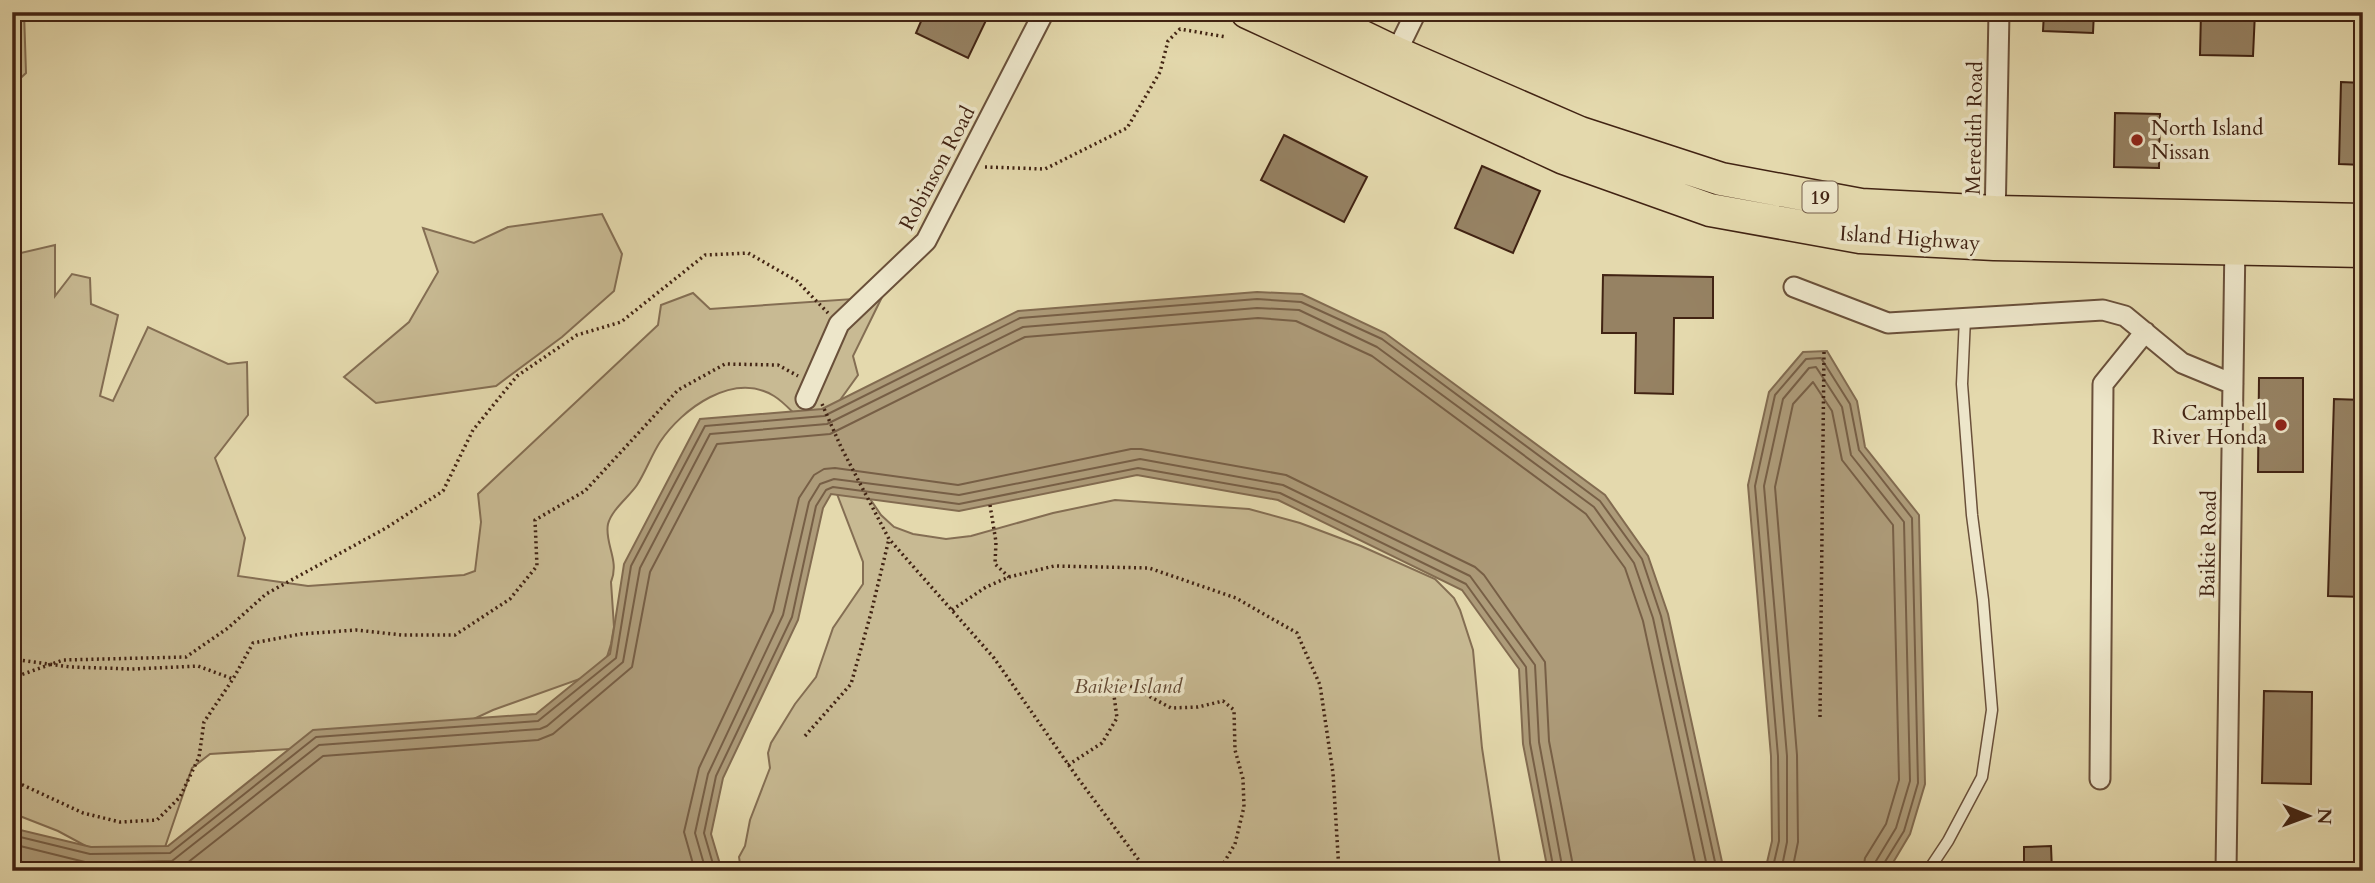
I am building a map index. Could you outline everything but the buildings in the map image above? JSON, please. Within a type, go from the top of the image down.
[{"type":"main road","name":"Island Highway","points":[[1247,12],[1564,158],[1710,210],[1860,237],[1994,244],[2363,251]]},
{"type":"main road","name":"Island Highway","points":[[1311,12],[1396,53],[1580,133],[1721,179],[1861,205],[1995,212],[2363,220]]},
{"type":"street","name":"Robinson Road","points":[[810,391],[839,324],[926,241],[1044,12]]},
{"type":"street","points":[[1396,53],[1416,12]]},
{"type":"street","name":"Meredith Road","points":[[1994,244],[1998,12]]},
{"type":"street","name":"Baikie Road","points":[[2226,871],[2235,218]]},
{"type":"street","points":[[1794,287],[1888,323],[2103,310],[2125,316],[2182,363],[2234,384]]},
{"type":"street","points":[[2100,779],[2103,384],[2145,332]]},
{"type":"lane","points":[[1928,871],[1948,841],[1982,777],[1992,710],[1962,384],[1965,318]]},
{"type":"path","points":[[965,166],[1045,169],[1127,128],[1160,72],[1168,41],[1180,29],[1226,37]]},
{"type":"path","points":[[12,678],[63,660],[186,657],[228,628],[266,593],[386,528],[443,491],[473,430],[517,376],[577,335],[621,322],[705,255],[748,253],[797,281],[839,324]]},
{"type":"path","points":[[1820,717],[1824,351]]},
{"type":"path","points":[[12,780],[83,813],[120,822],[157,820],[180,797],[199,757],[204,722],[253,643],[301,634],[356,630],[402,635],[455,635],[510,598],[537,566],[535,520],[585,491],[678,390],[725,364],[778,365],[810,391],[889,539],[994,658],[1068,765],[1147,871]]},
{"type":"path","points":[[990,505],[996,542],[995,564],[1009,577]]},
{"type":"path","points":[[805,736],[851,684],[872,613],[889,539]]},
{"type":"path","points":[[952,610],[986,587],[1009,577],[1054,566],[1149,568],[1236,598],[1297,633],[1320,685],[1333,774],[1339,871]]},
{"type":"path","points":[[12,659],[71,667],[120,669],[198,666],[233,679]]},
{"type":"path","points":[[1068,765],[1102,743],[1117,718],[1113,688],[1121,681],[1171,708],[1223,701],[1234,710],[1235,750],[1243,779],[1244,807],[1235,844],[1219,871]]},
{"type":"green space","points":[[12,12],[24,12],[26,73],[12,86]]},
{"type":"green space","points":[[602,214],[622,254],[614,291],[562,337],[496,386],[376,403],[344,377],[409,322],[438,272],[423,228],[474,243],[508,227]]},
{"type":"green space","points":[[55,245],[55,296],[72,274],[90,278],[91,304],[118,315],[100,396],[113,401],[148,327],[228,364],[247,362],[248,415],[215,458],[245,538],[238,576],[308,586],[464,575],[475,571],[481,522],[478,494],[658,325],[661,305],[693,293],[710,309],[882,297],[853,356],[858,375],[835,407],[802,421],[774,396],[758,389],[742,388],[710,397],[681,417],[670,430],[657,447],[637,485],[617,508],[608,524],[614,566],[611,582],[614,627],[606,660],[591,675],[493,710],[435,737],[402,742],[210,754],[192,768],[164,850],[95,851],[58,831],[12,813],[12,255]]},
{"type":"green space","name":"Baikie Island","points":[[862,487],[881,515],[894,527],[913,534],[946,539],[971,536],[1053,513],[1115,500],[1249,509],[1300,523],[1361,546],[1435,579],[1454,598],[1473,650],[1482,748],[1501,871],[741,871],[739,857],[770,768],[768,753],[771,743],[795,704],[816,677],[833,628],[863,584],[863,562],[837,494]]},
{"type":"water","points":[[1257,292],[1302,294],[1385,333],[1605,495],[1648,556],[1668,614],[1724,871],[1548,871],[1523,744],[1519,669],[1462,590],[1278,500],[1137,475],[959,511],[831,494],[823,508],[798,620],[723,778],[711,834],[722,871],[12,871],[12,828],[91,847],[168,846],[313,730],[536,714],[610,654],[624,564],[700,419],[822,409],[1018,311]]},
{"type":"water","points":[[1827,351],[1857,401],[1865,447],[1919,515],[1925,784],[1910,834],[1888,871],[1765,871],[1772,841],[1771,756],[1748,485],[1769,392],[1803,352]]},
{"type":"place","name":"North Island Nissan","points":[[2137,140]]},
{"type":"place","name":"Campbell River Honda","points":[[2281,425]]}]
